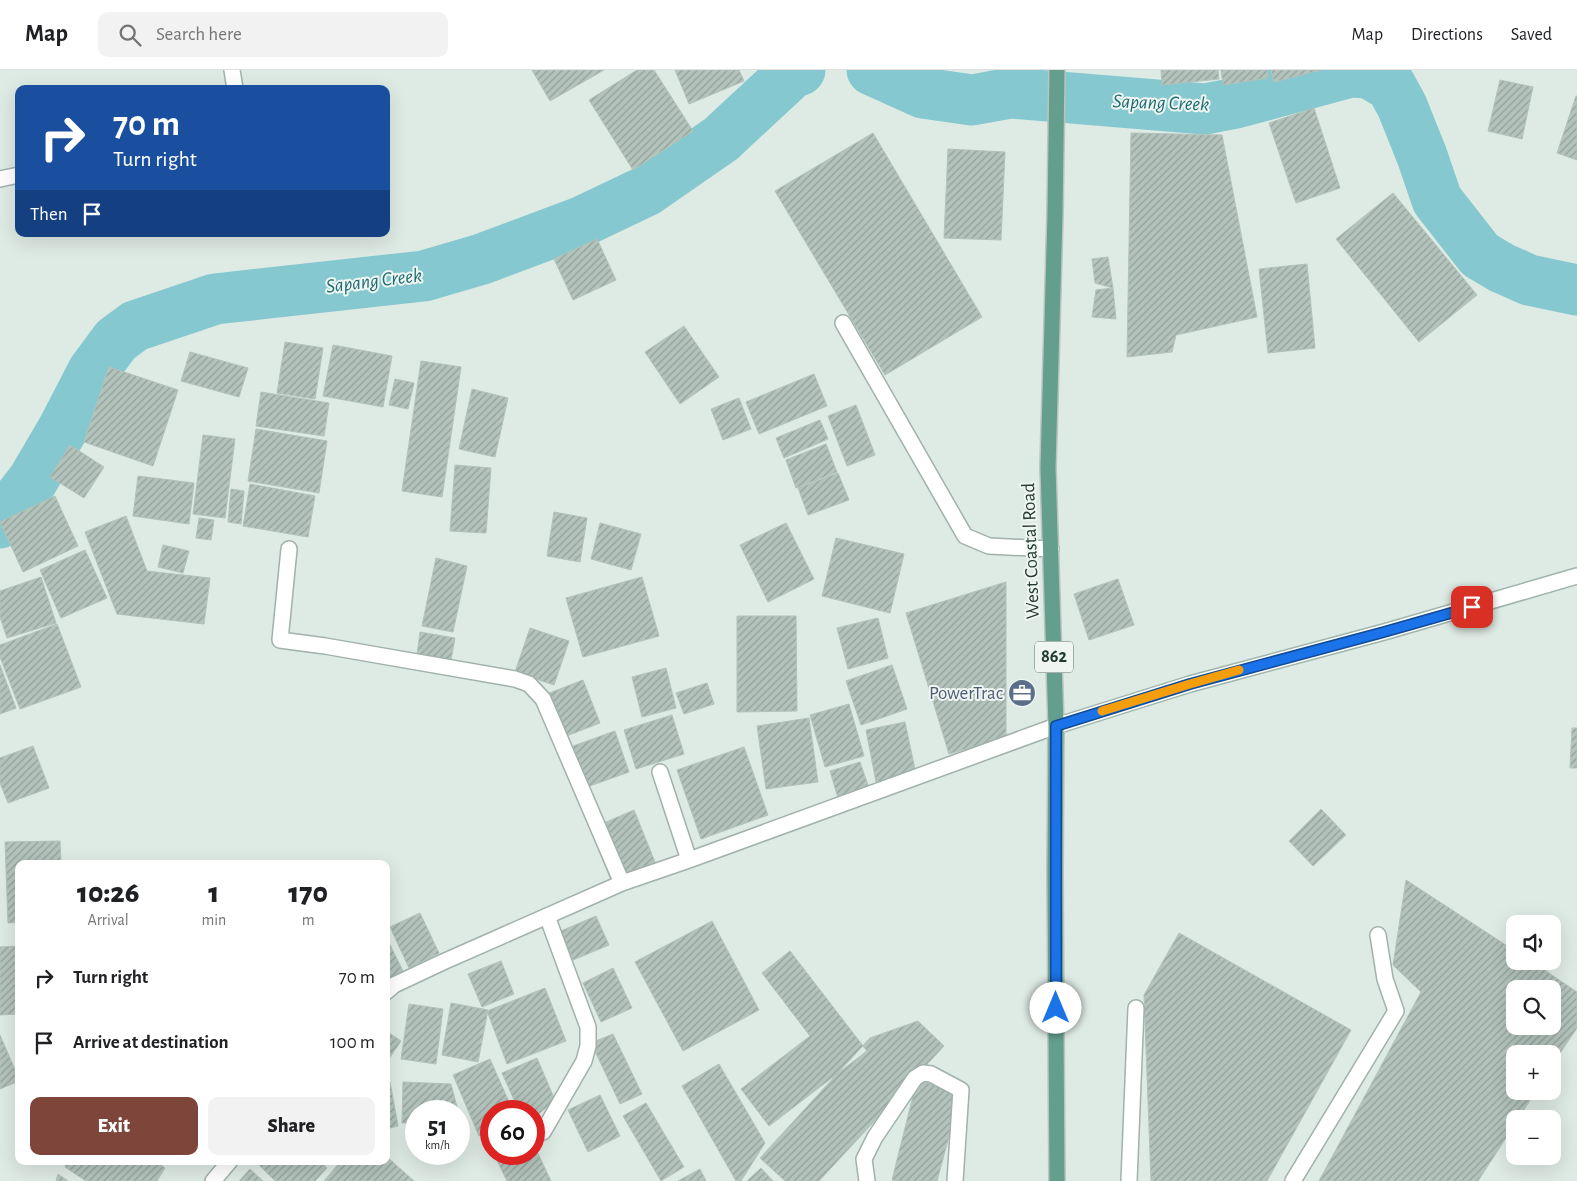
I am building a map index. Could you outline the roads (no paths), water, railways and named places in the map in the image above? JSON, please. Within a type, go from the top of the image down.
[{"type":"main road","name":"West Coastal Road","points":[[1057,70],[1048,468],[1056,726],[1057,1181]]},
{"type":"street","points":[[232,70],[234,85]]},
{"type":"street","points":[[0,179],[15,176]]},
{"type":"street","points":[[843,323],[965,536],[989,546],[1051,549]]},
{"type":"street","points":[[290,549],[280,640],[515,679],[529,684],[542,699],[622,883]]},
{"type":"street","points":[[390,989],[443,962],[622,883],[1056,726],[1190,684],[1384,632],[1577,576]]},
{"type":"street","points":[[660,772],[689,860]]},
{"type":"street","points":[[545,1129],[584,1061],[588,1046],[588,1027],[547,916]]},
{"type":"street","points":[[1293,1181],[1396,1011],[1385,979],[1378,935]]},
{"type":"street","points":[[1129,1181],[1136,1008]]},
{"type":"street","points":[[867,1181],[864,1159],[876,1137],[915,1078],[923,1073],[931,1074],[961,1090],[955,1181]]},
{"type":"street","points":[[213,1181],[227,1165]]},
{"type":"waterway","name":"Sapang Creek","points":[[0,523],[33,480],[64,427],[93,371],[116,340],[135,326],[215,299],[424,276],[482,259],[581,222],[646,191],[721,139],[792,73],[800,70]]},
{"type":"waterway","name":"Sapang Creek","points":[[872,70],[923,93],[972,100],[1011,93],[1205,109],[1236,103],[1351,72],[1369,73],[1391,86],[1402,106],[1437,200],[1480,255],[1502,268],[1529,280],[1577,290]]},
{"type":"place","name":"PowerTrac","points":[[1022,693]]}]
